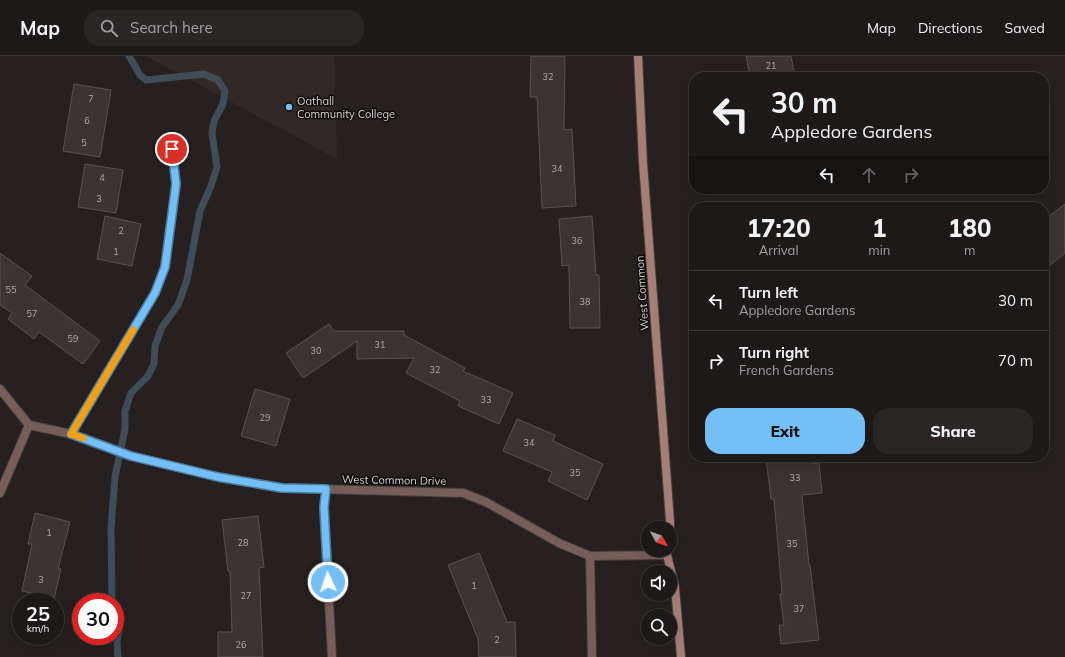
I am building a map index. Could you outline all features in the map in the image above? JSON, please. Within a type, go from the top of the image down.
[{"type":"main road","name":"West Common","points":[[638,56],[643,163],[669,521]]},
{"type":"main road","points":[[668,557],[675,587],[681,657]]},
{"type":"street","points":[[71,434],[155,293],[165,267],[176,184],[172,149]]},
{"type":"street","points":[[0,389],[29,425],[71,434],[131,456],[218,477],[282,488],[326,489]]},
{"type":"street","points":[[0,493],[29,425]]},
{"type":"street","name":"West Common Drive","points":[[332,657],[324,507],[326,489],[463,493],[486,502],[559,543],[590,556],[641,553]]},
{"type":"street","points":[[590,556],[592,657]]},
{"type":"shaded area","name":"Oathall Community College","points":[[146,56],[334,56],[337,159]]},
{"type":"building","points":[[531,56],[565,56],[564,130],[572,129],[576,206],[542,208],[537,97],[530,97]]},
{"type":"building","points":[[746,56],[791,56],[794,72],[749,72]]},
{"type":"building","points":[[74,84],[111,90],[100,157],[63,151]]},
{"type":"building","points":[[85,164],[123,170],[116,213],[78,207]]},
{"type":"building","points":[[1065,204],[1065,253],[1049,266],[1049,216]]},
{"type":"building","points":[[105,216],[141,224],[132,266],[97,259]]},
{"type":"building","points":[[592,216],[596,275],[599,275],[600,328],[570,328],[569,265],[562,266],[559,219]]},
{"type":"building","points":[[0,253],[32,276],[25,285],[100,341],[83,364],[39,332],[34,339],[8,319],[12,313],[0,305]]},
{"type":"building","points":[[329,324],[334,331],[404,331],[404,335],[465,368],[463,371],[513,393],[499,424],[458,406],[460,401],[406,373],[414,358],[357,359],[357,341],[303,378],[286,353]]},
{"type":"building","points":[[255,389],[290,399],[276,446],[241,436]]},
{"type":"building","points":[[517,419],[555,435],[553,441],[603,464],[587,500],[548,481],[552,472],[503,451]]},
{"type":"building","points":[[767,462],[819,463],[822,493],[802,495],[819,640],[781,644],[779,625],[784,625],[780,594],[782,594],[774,499],[771,499]]},
{"type":"building","points":[[35,513],[70,522],[58,569],[61,569],[55,593],[30,593],[22,591],[32,544],[28,544]]},
{"type":"building","points":[[258,516],[264,567],[259,568],[263,657],[218,657],[218,632],[232,632],[230,571],[228,571],[222,520]]},
{"type":"building","points":[[479,553],[507,622],[515,622],[516,657],[479,657],[478,639],[448,565]]},
{"type":"waterway","points":[[112,593],[111,528],[115,477],[125,429],[125,411],[131,393],[148,376],[154,364],[155,346],[162,327],[178,305],[187,280],[200,211],[211,186],[217,167],[212,133],[214,121],[223,104],[225,91],[218,80],[204,74],[146,80],[140,75],[129,56]]},
{"type":"waterway","points":[[117,645],[118,657]]},
{"type":"slow traffic","points":[[83,438],[71,434],[133,330]]},
{"type":"place","name":"Oathall Community College","points":[[289,107]]},
{"type":"route","points":[[172,149],[176,184],[165,267],[155,293],[71,434],[131,456],[218,477],[282,488],[326,489],[324,507],[328,582]]}]
